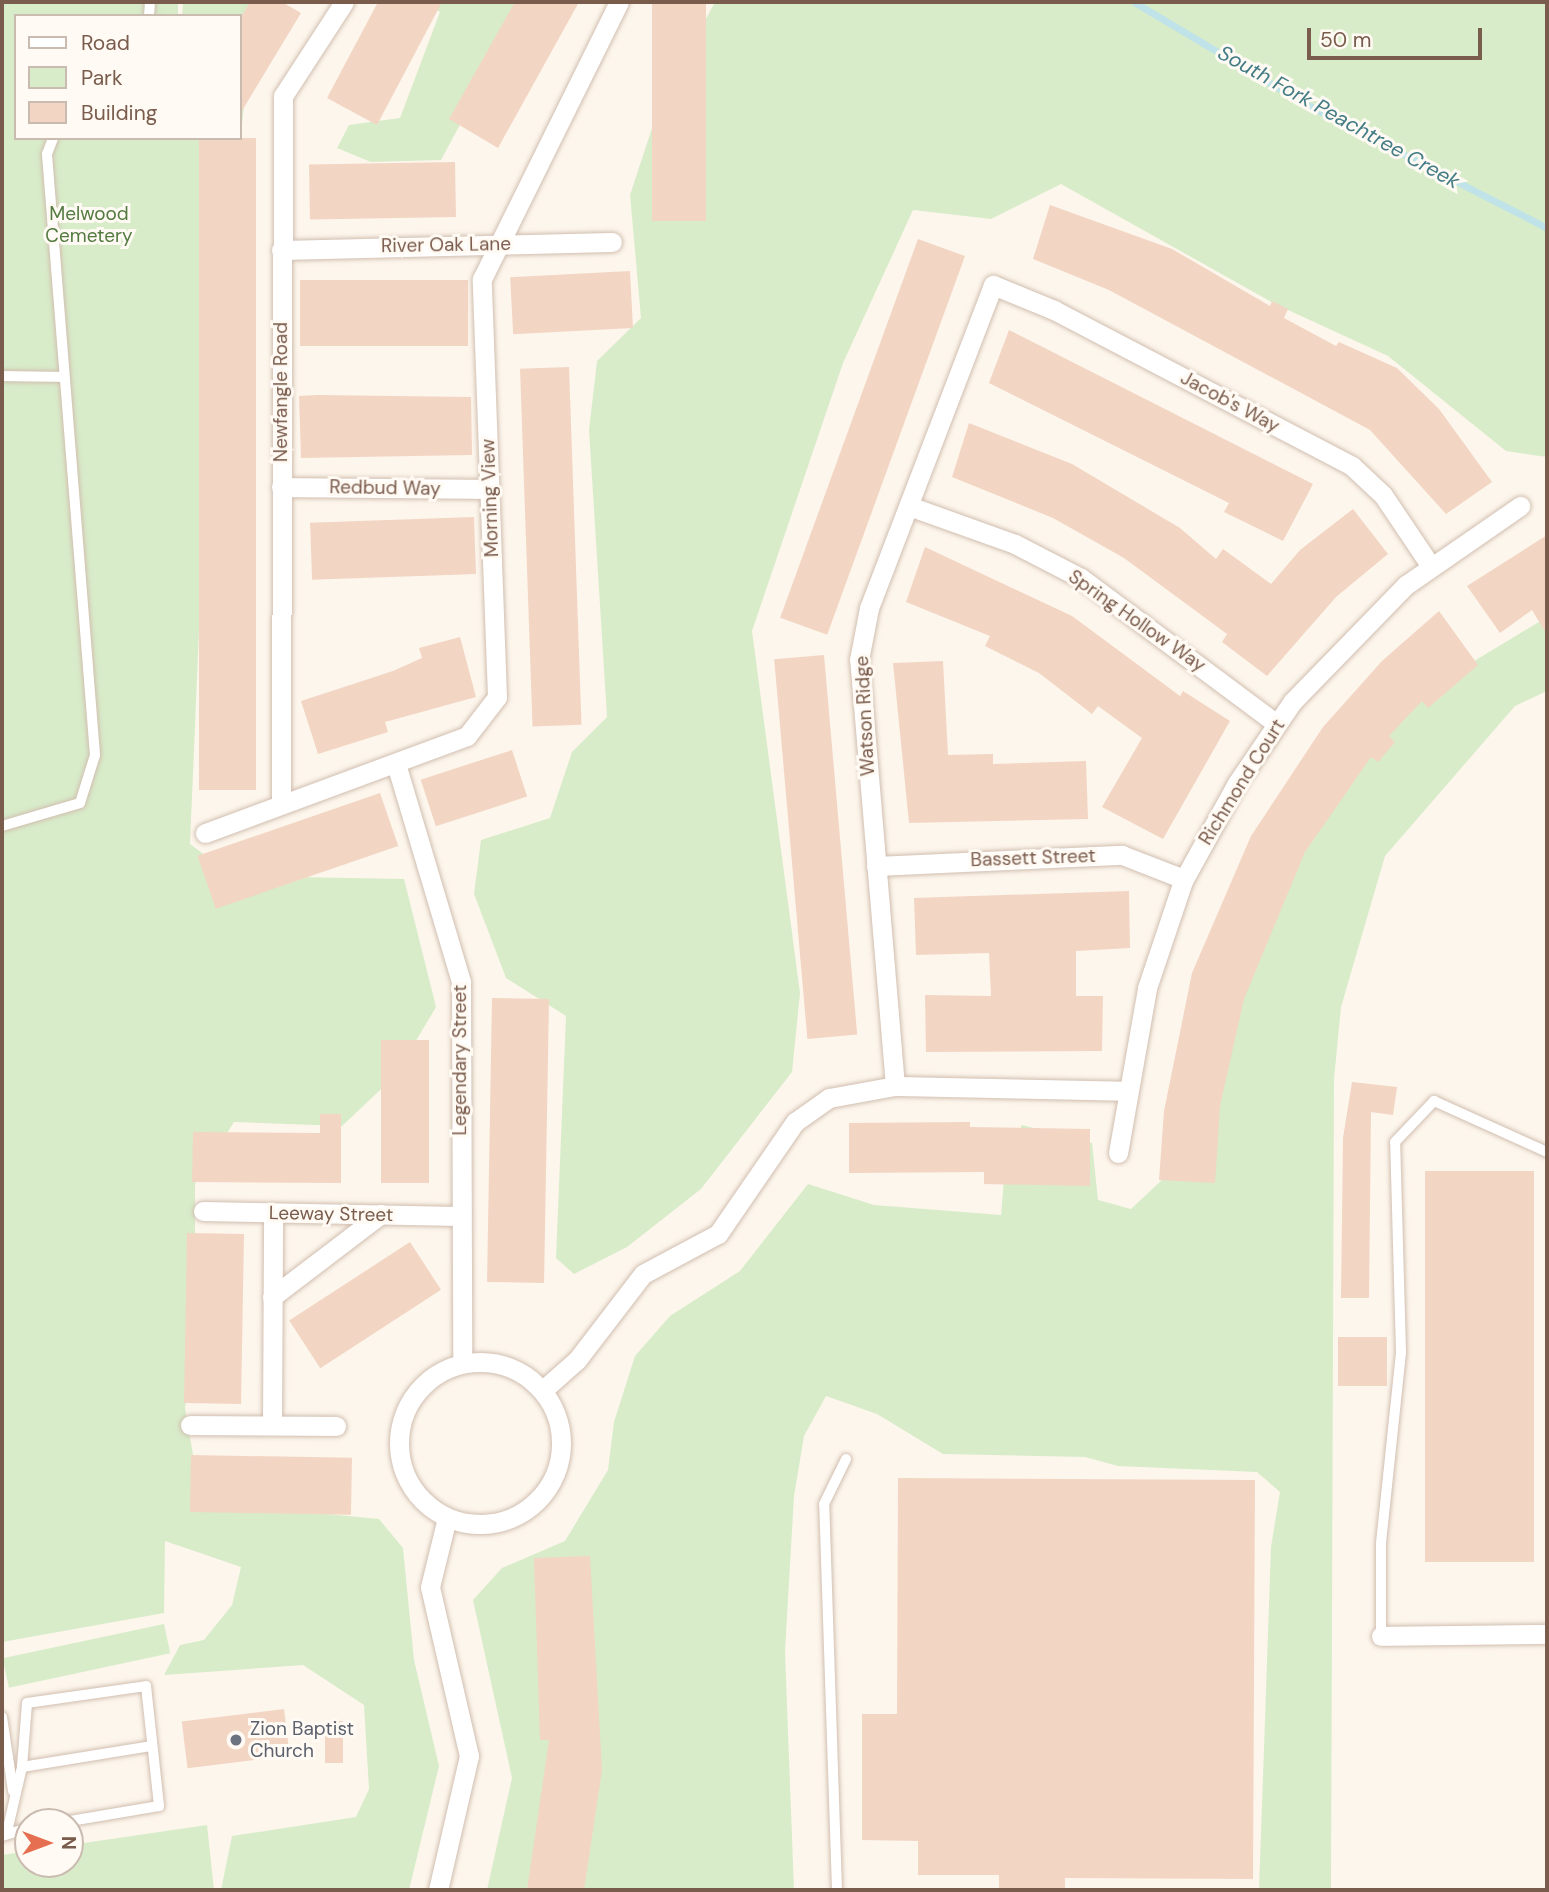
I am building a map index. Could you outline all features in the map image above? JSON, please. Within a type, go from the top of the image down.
[{"type":"street","name":"Newfangle Road","points":[[281,800],[283,96],[344,2]]},
{"type":"street","name":"Morning View","points":[[205,833],[281,800],[397,767],[467,736],[497,697],[482,279],[496,244],[619,2]]},
{"type":"street","name":"River Oak Lane","points":[[281,250],[612,242]]},
{"type":"street","name":"Watson Ridge","points":[[895,1086],[859,660],[869,608],[993,285]]},
{"type":"street","name":"Jacob's Way","points":[[993,285],[1054,310],[1352,466],[1383,495],[1430,565]]},
{"type":"street","name":"Redbud Way","points":[[281,487],[490,489]]},
{"type":"street","name":"Spring Hollow Way","points":[[909,506],[1014,544],[1082,578],[1277,724]]},
{"type":"street","name":"Richmond Court","points":[[1118,1153],[1126,1091],[1147,988],[1184,879],[1277,724],[1430,565],[1520,506]]},
{"type":"street","name":"Legendary Street","points":[[397,767],[461,982],[459,1216],[462,1363]]},
{"type":"street","name":"Bassett Street","points":[[876,866],[1122,855],[1184,879]]},
{"type":"street","points":[[542,1390],[577,1360],[643,1274],[718,1234],[811,1108],[828,1098],[895,1086],[1126,1091]]},
{"type":"street","name":"Leeway Street","points":[[203,1211],[459,1216]]},
{"type":"street","points":[[272,1425],[273,1213]]},
{"type":"street","points":[[272,1297],[381,1214]]},
{"type":"street","points":[[462,1363],[506,1365],[542,1390],[562,1440],[546,1492],[501,1523],[447,1518],[410,1485],[399,1435],[419,1389],[462,1363]]},
{"type":"street","points":[[190,1425],[336,1426]]},
{"type":"street","points":[[438,1890],[469,1756],[430,1587],[447,1518]]},
{"type":"street","points":[[1381,1636],[1547,1634]]},
{"type":"lane","points":[[2,826],[80,803],[95,755],[47,154],[52,140]]},
{"type":"lane","points":[[2,376],[64,377]]},
{"type":"lane","points":[[1381,1636],[1381,1544],[1401,1353],[1395,1142],[1434,1101],[1547,1152]]},
{"type":"lane","points":[[837,1890],[824,1504],[846,1459]]},
{"type":"lane","points":[[4,1834],[22,1768],[27,1703],[146,1686],[159,1806],[84,1819]]},
{"type":"lane","points":[[2,1717],[14,1802]]},
{"type":"lane","points":[[22,1768],[152,1746]]},
{"type":"green space","name":"Melwood Cemetery","points":[[2,2],[178,2],[178,14],[14,14],[14,140],[240,140],[207,443],[190,844],[233,876],[404,879],[436,1007],[395,1076],[342,1126],[234,1122],[195,1184],[195,1339],[185,1408],[198,1484],[254,1507],[379,1519],[403,1548],[414,1660],[439,1766],[409,1890],[221,1890],[232,1836],[356,1817],[369,1789],[364,1705],[303,1665],[164,1675],[180,1645],[204,1640],[232,1605],[241,1567],[165,1541],[164,1613],[2,1642]]},
{"type":"green space","name":"Melwood Cemetery","points":[[183,2],[268,2],[251,42],[242,124],[242,14],[182,14]]},
{"type":"green space","points":[[424,2],[526,2],[441,160],[371,162],[337,148],[349,125],[400,118],[440,12]]},
{"type":"green space","points":[[715,2],[1547,2],[1547,457],[1506,451],[1388,356],[1275,304],[1061,184],[991,219],[913,210],[843,363],[752,631],[800,993],[792,1072],[701,1189],[627,1247],[574,1274],[556,1258],[566,1016],[506,978],[474,894],[481,840],[550,818],[572,752],[607,717],[589,430],[597,361],[641,318],[630,195],[660,104]]},
{"type":"green space","points":[[1547,617],[1547,691],[1515,706],[1385,856],[1341,1007],[1334,1079],[1331,1890],[1259,1890],[1271,1547],[1280,1492],[1257,1472],[1118,1466],[1085,1457],[943,1454],[877,1414],[826,1396],[804,1436],[794,1496],[785,1651],[794,1890],[487,1890],[512,1778],[473,1600],[502,1568],[565,1541],[608,1470],[614,1422],[635,1356],[670,1316],[740,1271],[808,1184],[874,1205],[1001,1215],[1006,1155],[1022,1125],[1092,1143],[1098,1200],[1131,1209],[1163,1179],[1252,844],[1456,672]]},
{"type":"green space","points":[[164,1624],[170,1653],[9,1688],[3,1658]]},
{"type":"green space","points":[[207,1825],[214,1890],[2,1890],[2,1855],[14,1853],[14,1878],[84,1878],[84,1843]]},
{"type":"building","points":[[250,2],[282,2],[301,13],[242,111],[242,16]]},
{"type":"building","points":[[378,2],[442,2],[377,125],[327,98]]},
{"type":"building","points":[[515,2],[579,2],[498,148],[449,119]]},
{"type":"building","points":[[652,2],[706,2],[706,221],[652,221]]},
{"type":"building","points":[[256,138],[256,790],[199,790],[199,140]]},
{"type":"building","points":[[455,162],[456,217],[310,220],[309,165]]},
{"type":"building","points":[[1050,205],[1172,249],[1270,306],[1272,301],[1288,309],[1284,318],[1336,346],[1339,342],[1397,368],[1439,409],[1492,482],[1446,514],[1370,430],[1109,290],[1033,259]]},
{"type":"building","points":[[918,239],[965,256],[827,635],[780,618]]},
{"type":"building","points":[[630,271],[633,328],[513,334],[510,277]]},
{"type":"building","points":[[300,280],[468,280],[468,346],[300,346]]},
{"type":"building","points":[[1009,330],[1313,484],[1283,541],[1224,512],[1229,503],[989,383]]},
{"type":"building","points":[[569,367],[581,725],[533,726],[520,369]]},
{"type":"building","points":[[299,396],[471,397],[472,455],[301,458]]},
{"type":"building","points":[[969,423],[1072,464],[1180,528],[1216,559],[1223,549],[1271,584],[1300,550],[1353,509],[1388,554],[1336,597],[1267,676],[1222,642],[1227,634],[1124,558],[1053,518],[952,477]]},
{"type":"building","points":[[474,517],[476,574],[312,580],[310,523]]},
{"type":"building","points":[[1547,535],[1547,635],[1532,610],[1500,633],[1467,586]]},
{"type":"building","points":[[925,547],[1072,616],[1180,696],[1183,691],[1230,721],[1163,839],[1102,807],[1142,738],[1098,706],[1092,714],[1039,673],[985,646],[990,636],[906,602]]},
{"type":"building","points":[[1439,611],[1478,665],[1428,708],[1422,701],[1389,736],[1395,742],[1378,762],[1371,757],[1305,852],[1244,999],[1220,1106],[1215,1183],[1159,1180],[1164,1111],[1192,973],[1251,836],[1323,727],[1382,661]]},
{"type":"building","points":[[460,637],[476,697],[385,722],[388,732],[318,754],[301,701],[393,671],[422,658],[419,648]]},
{"type":"building","points":[[824,655],[857,1035],[807,1039],[774,659]]},
{"type":"building","points":[[943,661],[948,755],[993,754],[993,764],[1086,761],[1088,819],[909,823],[893,663]]},
{"type":"building","points":[[512,750],[527,797],[436,826],[421,780]]},
{"type":"building","points":[[380,793],[398,846],[216,909],[198,856]]},
{"type":"building","points":[[1129,891],[1130,948],[1076,951],[1076,996],[1103,996],[1102,1051],[926,1052],[925,995],[991,996],[989,953],[916,955],[914,898]]},
{"type":"building","points":[[492,998],[549,999],[544,1283],[487,1282]]},
{"type":"building","points":[[381,1040],[429,1040],[429,1183],[381,1183]]},
{"type":"building","points":[[1352,1082],[1397,1087],[1393,1115],[1371,1112],[1369,1298],[1341,1298],[1343,1138]]},
{"type":"building","points":[[320,1114],[341,1114],[341,1183],[192,1182],[193,1132],[320,1133]]},
{"type":"building","points":[[970,1122],[970,1127],[1090,1129],[1090,1186],[984,1184],[984,1172],[849,1173],[849,1123]]},
{"type":"building","points":[[1425,1171],[1534,1171],[1534,1562],[1425,1562]]},
{"type":"building","points":[[187,1233],[244,1234],[241,1404],[184,1403]]},
{"type":"building","points":[[410,1242],[441,1290],[320,1368],[289,1320]]},
{"type":"building","points":[[1338,1337],[1387,1337],[1387,1386],[1338,1386]]},
{"type":"building","points":[[191,1455],[352,1458],[351,1515],[190,1512]]},
{"type":"building","points":[[898,1478],[1255,1480],[1253,1879],[1065,1878],[1065,1890],[999,1890],[999,1875],[918,1875],[918,1841],[862,1840],[862,1714],[897,1714]]},
{"type":"building","points":[[590,1556],[602,1770],[584,1890],[527,1890],[549,1740],[540,1740],[534,1558]]},
{"type":"building","name":"Zion Baptist Church","points":[[284,1709],[290,1756],[187,1768],[182,1722]]},
{"type":"building","points":[[325,1721],[343,1721],[343,1763],[325,1763]]},
{"type":"waterway","name":"South Fork Peachtree Creek","points":[[1134,2],[1300,101],[1547,228]]},
{"type":"place","name":"Zion Baptist Church","points":[[236,1740]]}]
